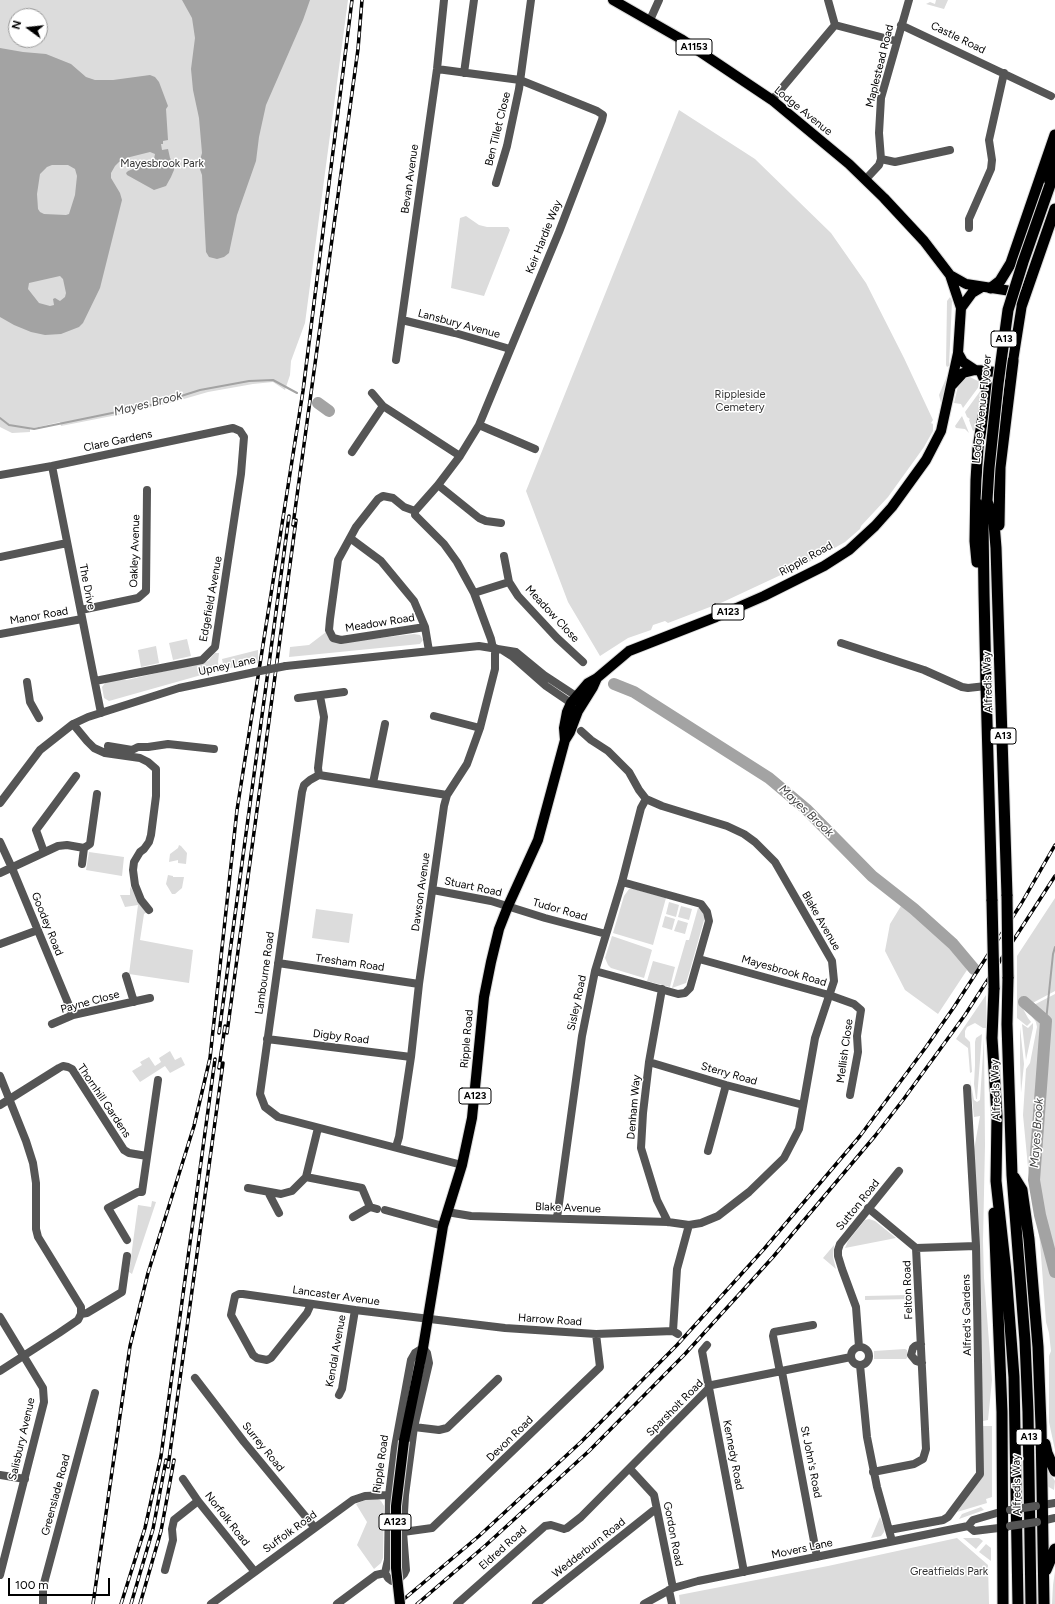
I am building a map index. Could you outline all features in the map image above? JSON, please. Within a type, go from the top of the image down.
[{"type":"highway","points":[[986,287],[1000,281],[1011,263],[1055,134]]},
{"type":"highway","name":"A13","points":[[1053,180],[1055,154]]},
{"type":"highway","name":"Lodge Avenue Flyover","points":[[985,639],[984,523],[995,407],[1008,310],[1023,262],[1053,180]]},
{"type":"highway","points":[[1022,304],[1055,209]]},
{"type":"highway","name":"A13","points":[[997,575],[1000,467],[1013,361]]},
{"type":"highway","name":"A13","points":[[978,370],[987,386],[978,448],[975,541],[978,564],[979,613],[985,639]]},
{"type":"highway","name":"Lodge Avenue Flyover","points":[[987,500],[994,523],[997,575]]},
{"type":"highway","name":"Alfred's Way","points":[[997,575],[1007,896],[1007,1024],[1012,1175],[1025,1342],[1028,1412],[1031,1604]]},
{"type":"highway","name":"Alfred's Way","points":[[985,639],[994,988],[992,1038],[997,1116],[996,1180],[1006,1272],[1014,1377],[1018,1604]]},
{"type":"highway","name":"A13","points":[[1012,1175],[1022,1190],[1029,1240],[1038,1347],[1041,1426],[1040,1521],[1044,1604]]},
{"type":"highway","name":"A13","points":[[996,1180],[994,1221],[1006,1510],[1003,1604]]},
{"type":"highway","points":[[1041,1426],[1047,1453],[1055,1471]]},
{"type":"highway","name":"A13","points":[[1044,1583],[1047,1567],[1055,1549]]},
{"type":"main road","name":"Lodge Avenue","points":[[613,0],[650,20],[712,59],[772,100],[843,159],[884,198],[924,241],[950,275],[961,308]]},
{"type":"main road","name":"Lodge Avenue","points":[[950,275],[966,284],[986,287]]},
{"type":"main road","points":[[952,385],[963,374],[978,370],[1000,371],[1006,369],[1013,361],[1022,304],[1017,295],[1011,291],[986,287],[972,293],[961,308]]},
{"type":"main road","name":"Ripple Road","points":[[400,1604],[396,1568],[396,1506],[404,1441],[423,1348],[443,1226],[462,1165],[472,1118],[488,976],[500,929],[508,906],[538,840],[578,702],[593,687],[597,678],[629,651],[716,617],[764,596],[824,566],[862,539],[892,507],[932,450],[941,431],[958,353],[961,308]]},
{"type":"main road","points":[[958,353],[963,362],[978,370]]},
{"type":"street","name":"Bevan Avenue","points":[[396,360],[437,69],[444,0]]},
{"type":"street","points":[[464,73],[474,0]]},
{"type":"street","points":[[437,69],[520,80],[531,0]]},
{"type":"street","points":[[650,20],[659,0]]},
{"type":"street","points":[[828,0],[835,25]]},
{"type":"street","name":"Maplestead Road","points":[[881,159],[879,133],[881,98],[896,41],[909,0]]},
{"type":"street","points":[[835,25],[896,41]]},
{"type":"street","points":[[772,100],[835,25]]},
{"type":"street","name":"Castle Road","points":[[902,25],[1004,72],[1051,96]]},
{"type":"street","points":[[969,228],[969,220],[991,169],[992,160],[989,140],[1004,72]]},
{"type":"street","name":"Ben Tillet Close","points":[[496,183],[507,146],[520,80]]},
{"type":"street","name":"Keir Hardie Way","points":[[415,511],[438,485],[460,456],[479,425],[561,226],[602,120],[603,115],[598,111],[520,80]]},
{"type":"street","points":[[865,180],[879,165],[881,159],[895,162],[950,150]]},
{"type":"street","name":"Lansbury Avenue","points":[[402,320],[510,349]]},
{"type":"street","points":[[372,394],[383,406],[460,456]]},
{"type":"street","points":[[352,452],[383,406]]},
{"type":"street","points":[[479,425],[535,449]]},
{"type":"street","name":"Clare Gardens","points":[[0,475],[52,466],[234,428],[240,431]]},
{"type":"street","name":"Edgefield Avenue","points":[[95,681],[202,660],[215,647],[242,474],[244,437],[240,431]]},
{"type":"street","name":"The Drive","points":[[52,466],[101,713]]},
{"type":"street","points":[[438,485],[479,518],[486,521],[501,523]]},
{"type":"street","name":"Oakley Avenue","points":[[81,610],[138,598],[146,590],[147,490]]},
{"type":"street","name":"Meadow Road","points":[[425,627],[341,640],[333,638],[329,630],[338,560],[350,538],[372,507],[383,496],[393,498],[404,507],[415,511],[415,515],[444,544],[474,593],[491,639],[496,648]]},
{"type":"street","points":[[350,538],[381,561],[414,601],[425,627],[429,651]]},
{"type":"street","points":[[0,557],[67,543]]},
{"type":"street","name":"Meadow Close","points":[[504,556],[509,582],[518,596],[557,638],[583,662]]},
{"type":"street","points":[[474,593],[509,582]]},
{"type":"street","name":"Manor Road","points":[[0,634],[82,619]]},
{"type":"street","points":[[841,643],[924,670],[962,687],[968,688],[986,686]]},
{"type":"street","name":"Upney Lane","points":[[0,803],[40,750],[73,724],[101,713],[179,688],[286,666],[476,646],[496,648],[513,657],[551,690],[578,702]]},
{"type":"street","name":"Dawson Avenue","points":[[396,1147],[400,1137],[419,984],[444,806],[448,794],[467,764],[480,728],[494,675],[496,648]]},
{"type":"street","points":[[28,682],[30,702],[39,718]]},
{"type":"street","points":[[298,698],[344,692]]},
{"type":"street","points":[[320,696],[324,717],[318,768],[319,775],[448,794]]},
{"type":"street","points":[[434,716],[480,728]]},
{"type":"street","points":[[73,724],[86,741],[94,748],[105,753],[140,758],[148,762],[156,769],[151,835],[149,842],[134,862],[133,870],[135,886],[141,900],[149,910]]},
{"type":"street","points":[[373,783],[385,724]]},
{"type":"street","points":[[581,731],[613,756],[629,772],[638,790],[646,799]]},
{"type":"street","points":[[108,746],[132,750],[138,747],[148,748],[168,744],[214,749]]},
{"type":"street","points":[[140,758],[148,748]]},
{"type":"street","name":"Lambourne Road","points":[[319,775],[304,785],[302,792],[260,1094],[265,1107],[278,1117],[462,1165]]},
{"type":"street","points":[[44,852],[36,830],[76,776]]},
{"type":"street","points":[[0,873],[62,845],[84,848],[90,844],[97,794]]},
{"type":"street","name":"Sisley Road","points":[[557,1218],[582,1036],[595,971],[622,882],[642,808],[646,799]]},
{"type":"street","name":"Blake Avenue","points":[[448,1212],[471,1216],[668,1222],[689,1225],[701,1223],[718,1216],[749,1192],[784,1158],[799,1129],[815,1038],[834,981],[832,961],[775,862],[755,842],[744,834],[727,826],[662,806],[646,799]]},
{"type":"street","name":"Goodey Road","points":[[0,842],[73,1015]]},
{"type":"street","points":[[82,864],[84,848]]},
{"type":"street","points":[[595,971],[678,994],[685,993],[690,988],[699,959],[709,921],[708,912],[701,904],[622,882]]},
{"type":"street","name":"Stuart Road","points":[[433,890],[491,901],[508,906]]},
{"type":"street","name":"Tudor Road","points":[[508,906],[545,918],[606,934]]},
{"type":"street","points":[[0,944],[38,930]]},
{"type":"street","name":"Mayesbrook Road","points":[[699,959],[829,995],[854,1004],[862,1010]]},
{"type":"street","name":"Tresham Road","points":[[278,964],[419,984]]},
{"type":"street","name":"Payne Close","points":[[126,976],[134,1002]]},
{"type":"street","name":"Denham Way","points":[[662,990],[649,1062],[641,1148],[657,1200],[668,1222]]},
{"type":"street","name":"Payne Close","points":[[52,1024],[73,1015],[150,998]]},
{"type":"street","name":"Mellish Close","points":[[850,1095],[858,1052],[857,1036],[862,1010]]},
{"type":"street","name":"Digby Road","points":[[267,1039],[411,1057]]},
{"type":"street","name":"Sterry Road","points":[[649,1062],[726,1085],[803,1105]]},
{"type":"street","name":"Thornhill Gardens","points":[[0,1105],[59,1068],[63,1066],[68,1067],[72,1069],[124,1150],[129,1153],[147,1156]]},
{"type":"street","points":[[0,1076],[26,1141],[33,1163],[36,1183],[36,1229],[38,1237],[81,1307],[81,1314],[78,1320],[0,1371]]},
{"type":"street","points":[[127,1240],[108,1208],[138,1192],[142,1192],[158,1080]]},
{"type":"street","points":[[708,1151],[726,1085]]},
{"type":"street","name":"Alfred's Gardens","points":[[889,1530],[943,1520],[948,1517],[980,1474],[976,1246],[967,1088]]},
{"type":"street","points":[[248,1188],[281,1194],[292,1190],[306,1177],[318,1128]]},
{"type":"street","name":"Sutton Road","points":[[859,1347],[856,1307],[838,1256],[840,1244],[899,1171]]},
{"type":"street","points":[[306,1177],[362,1188],[377,1209]]},
{"type":"street","points":[[268,1192],[279,1213]]},
{"type":"street","name":"Felton Road","points":[[868,1208],[916,1248],[921,1344],[918,1344],[913,1348],[911,1355],[916,1361],[922,1363],[926,1449],[923,1459],[914,1464],[873,1472]]},
{"type":"street","points":[[354,1217],[377,1209],[443,1226]]},
{"type":"street","name":"Harrow Road","points":[[427,1319],[505,1328],[596,1334],[676,1332],[677,1269],[689,1225]]},
{"type":"street","points":[[916,1248],[976,1246]]},
{"type":"street","points":[[81,1314],[87,1313],[122,1292],[127,1256]]},
{"type":"street","name":"Lancaster Avenue","points":[[311,1304],[307,1313],[271,1358],[267,1360],[257,1358],[253,1355],[232,1318],[234,1296],[242,1294],[427,1319]]},
{"type":"street","name":"Kendal Avenue","points":[[339,1396],[342,1389],[355,1310]]},
{"type":"street","name":"Salisbury Avenue","points":[[0,1317],[43,1388],[44,1402],[0,1572]]},
{"type":"street","name":"St John's Road","points":[[813,1324],[774,1332],[773,1336],[817,1557]]},
{"type":"street","name":"Devon Road","points":[[403,1532],[432,1528],[600,1367],[596,1334]]},
{"type":"street","name":"Kennedy Road","points":[[707,1345],[702,1351],[744,1572]]},
{"type":"street","points":[[859,1347],[865,1349],[869,1357],[866,1362],[860,1365],[855,1364],[851,1358],[852,1351],[859,1347]]},
{"type":"street","name":"Ripple Road","points":[[423,1348],[428,1353],[429,1363],[414,1427],[405,1495],[403,1532],[405,1572],[398,1580],[394,1581],[388,1578],[385,1572],[388,1560],[389,1495],[395,1447],[411,1360],[416,1353],[423,1348]]},
{"type":"street","name":"Sparsholt Road","points":[[570,1527],[709,1389],[715,1385],[851,1358]]},
{"type":"street","points":[[860,1365],[867,1437],[873,1472],[892,1541]]},
{"type":"street","name":"Surrey Road","points":[[195,1378],[244,1442],[315,1528]]},
{"type":"street","points":[[414,1427],[439,1430],[447,1428],[498,1379]]},
{"type":"street","name":"Greenslade Road","points":[[43,1604],[43,1587],[95,1393]]},
{"type":"street","name":"Gordon Road","points":[[630,1469],[654,1495],[671,1589],[672,1604]]},
{"type":"street","points":[[0,1475],[25,1479]]},
{"type":"street","name":"Norfolk Road","points":[[183,1479],[198,1501],[255,1572]]},
{"type":"street","name":"Suffolk Road","points":[[211,1604],[352,1500],[365,1496],[389,1495]]},
{"type":"street","points":[[164,1570],[173,1540],[172,1529],[174,1520],[198,1501]]},
{"type":"street","name":"Movers Lane","points":[[644,1604],[671,1589],[744,1572],[968,1526],[973,1520],[1006,1510],[1055,1504]]},
{"type":"street","name":"Wedderburn Road","points":[[536,1604],[653,1511],[657,1510]]},
{"type":"street","name":"Movers Lane","points":[[968,1526],[974,1531],[1055,1518]]},
{"type":"street","name":"Eldred Road","points":[[457,1604],[545,1526],[551,1525],[564,1529],[570,1527]]},
{"type":"street","points":[[337,1604],[376,1575],[385,1572]]},
{"type":"green space","name":"Mayesbrook Park","points":[[0,0],[348,0],[305,323],[291,361],[290,375],[285,390],[273,382],[253,384],[208,392],[170,403],[117,415],[61,426],[60,422],[30,429],[30,432],[12,433],[0,427]]},
{"type":"green space","points":[[936,0],[948,0],[944,9],[926,4],[930,2],[935,4]]},
{"type":"green space","name":"Rippleside Cemetery","points":[[679,110],[755,159],[831,233],[866,283],[933,420],[931,423],[933,424],[933,431],[924,447],[888,497],[861,526],[860,529],[845,542],[815,559],[723,602],[668,623],[665,621],[653,625],[651,630],[628,638],[600,656],[568,602],[526,491]]},
{"type":"green space","points":[[466,216],[479,225],[487,227],[508,227],[510,230],[484,296],[451,288],[460,218]]},
{"type":"green space","points":[[950,297],[952,301],[949,366],[947,367],[947,301]]},
{"type":"green space","points":[[948,376],[941,403],[939,395]]},
{"type":"green space","points":[[970,377],[978,381],[980,385],[963,408],[961,404],[954,403],[958,386],[964,378]]},
{"type":"green space","points":[[981,390],[977,428],[973,431],[969,420],[970,419],[967,417],[965,412]]},
{"type":"green space","points":[[962,416],[969,433],[965,429],[956,428],[955,426]]},
{"type":"green space","points":[[326,632],[337,643],[414,634],[420,635],[423,640],[420,644],[289,657],[290,647],[309,645]]},
{"type":"green space","points":[[187,639],[191,656],[173,660],[169,643]]},
{"type":"green space","points":[[156,646],[159,663],[141,667],[138,650]]},
{"type":"green space","points":[[258,650],[258,663],[224,669],[222,659]]},
{"type":"green space","points":[[215,653],[219,653],[219,670],[109,701],[104,698],[102,687],[106,682],[118,679],[127,680],[208,661]]},
{"type":"green space","points":[[179,845],[187,853],[186,864],[178,863],[178,860],[169,862],[170,854],[178,848]]},
{"type":"green space","points":[[89,852],[124,857],[122,876],[86,870]]},
{"type":"green space","points":[[168,875],[173,877],[184,877],[182,888],[175,894],[172,894],[166,884]]},
{"type":"green space","points":[[130,887],[140,905],[147,912],[144,914],[140,940],[193,950],[189,983],[129,974],[138,905],[125,907],[120,895],[130,895]]},
{"type":"green space","points":[[629,889],[666,898],[653,945],[613,933],[624,896]]},
{"type":"green space","points":[[1055,898],[1055,991],[1025,1007],[1024,1005],[1026,1000],[1022,1007],[1031,1022],[1027,1026],[1017,1018],[1017,956]]},
{"type":"green space","points":[[669,902],[679,905],[676,917],[666,914]]},
{"type":"green space","points":[[681,906],[692,909],[689,920],[678,917]]},
{"type":"green space","points":[[901,906],[953,949],[967,970],[938,1014],[905,990],[885,951],[890,924]]},
{"type":"green space","points":[[698,908],[703,908],[706,913],[686,983],[672,988],[686,940],[689,940]]},
{"type":"green space","points":[[316,909],[353,914],[349,943],[312,938]]},
{"type":"green space","points":[[665,916],[675,919],[672,930],[662,927]]},
{"type":"green space","points":[[678,920],[688,923],[685,934],[674,931]]},
{"type":"green space","points":[[612,936],[652,950],[644,978],[611,968],[608,965],[605,958]]},
{"type":"green space","points":[[653,961],[675,967],[670,987],[647,981]]},
{"type":"green space","points":[[1055,994],[1055,1450],[1049,1422],[1049,1356],[1051,1351],[1046,1322],[1040,1242],[1028,1167],[1023,1115],[1026,1069],[1030,1063],[1037,1027],[1036,1022],[1026,1009]]},
{"type":"green space","points":[[986,995],[986,1028],[983,1028],[975,1023],[967,1027],[965,1031],[965,1037],[970,1042],[972,1072],[970,1073],[968,1048],[956,1039]]},
{"type":"green space","points":[[1033,1023],[1026,1060],[1022,1024],[1028,1028]]},
{"type":"green space","points":[[1020,1027],[1024,1064],[1021,1093],[1020,1062]]},
{"type":"green space","points":[[982,1034],[976,1099],[974,1084],[975,1042],[976,1038]]},
{"type":"green space","points":[[984,1038],[985,1145],[983,1241],[984,1278],[992,1380],[988,1420],[983,1421],[974,1150],[980,1116],[974,1117],[970,1079],[974,1100],[977,1102],[980,1100]]},
{"type":"green space","points":[[170,1051],[175,1060],[181,1057],[185,1065],[170,1073],[165,1066],[140,1082],[132,1071],[142,1065],[140,1062],[149,1057],[155,1066],[161,1062],[159,1058]]},
{"type":"green space","points":[[152,1201],[156,1202],[132,1274],[129,1272],[138,1205],[151,1207]]},
{"type":"green space","points":[[869,1219],[875,1221],[896,1238],[845,1248],[848,1241],[865,1220]]},
{"type":"green space","points":[[834,1245],[833,1257],[836,1269],[823,1258]]},
{"type":"green space","points":[[910,1295],[910,1299],[865,1300],[865,1296]]},
{"type":"green space","points":[[907,1350],[906,1359],[874,1359],[874,1351]]},
{"type":"green space","points":[[983,1426],[992,1426],[992,1497],[986,1499],[987,1503],[957,1512],[983,1476]]},
{"type":"green space","points":[[996,1427],[998,1427],[998,1497],[996,1495]]},
{"type":"green space","points":[[1047,1471],[1049,1471],[1055,1481],[1054,1490],[1047,1486]]},
{"type":"green space","points":[[367,1499],[378,1499],[384,1506],[383,1558],[381,1563],[374,1569],[357,1545],[367,1522],[356,1504]]},
{"type":"green space","points":[[981,1507],[984,1510],[959,1519],[962,1514]]},
{"type":"green space","points":[[880,1517],[885,1529],[884,1532],[881,1536],[871,1538]]},
{"type":"green space","name":"Greatfields Park","points":[[957,1538],[988,1565],[989,1604],[680,1604],[679,1595],[828,1566]]},
{"type":"green space","points":[[963,1538],[979,1538],[983,1541],[976,1549]]},
{"type":"green space","points":[[986,1544],[991,1548],[991,1561],[979,1552]]},
{"type":"green space","points":[[1055,1571],[1055,1604],[1052,1604],[1053,1585]]},
{"type":"shaded area","points":[[182,0],[310,0],[303,20],[266,105],[259,137],[256,161],[237,215],[229,253],[224,257],[217,259],[209,257],[206,252],[202,175],[197,161],[200,160],[202,153],[199,118],[193,90],[191,69],[195,38],[192,18]]},
{"type":"shaded area","points":[[0,48],[46,54],[71,64],[86,77],[95,80],[113,80],[150,75],[155,77],[159,82],[168,106],[166,109],[168,140],[163,141],[163,144],[161,144],[162,150],[168,149],[170,158],[174,164],[174,170],[166,186],[154,190],[126,173],[148,163],[154,159],[155,154],[150,152],[130,157],[119,162],[115,166],[111,173],[111,178],[120,193],[122,200],[100,288],[83,323],[79,327],[61,334],[45,335],[31,332],[0,317]],"holes":[[[52,165],[68,165],[75,169],[77,176],[75,195],[69,214],[66,215],[44,214],[38,209],[37,194],[40,174],[47,167]],[[60,276],[63,279],[66,293],[65,297],[60,301],[55,298],[53,299],[54,305],[50,306],[39,303],[28,289],[29,283]]]},
{"type":"waterway","name":"Mayes Brook","points":[[0,418],[9,425],[34,429],[156,404],[200,390],[249,381],[273,380],[297,393]]},
{"type":"waterway","name":"Mayes Brook","points":[[318,403],[329,411]]},
{"type":"waterway","name":"Mayes Brook","points":[[614,684],[634,692],[769,778],[806,809],[872,876],[914,909],[953,944],[974,969]]},
{"type":"waterway","points":[[1046,1021],[1055,947]]},
{"type":"waterway","name":"Mayes Brook","points":[[1024,1002],[1046,1021],[1034,1180],[1040,1215],[1055,1272]]},
{"type":"railway","points":[[93,1604],[130,1346],[148,1273],[194,1126],[210,1058],[237,810],[303,391],[352,0]]},
{"type":"railway","points":[[293,525],[358,49],[362,0]]},
{"type":"railway","points":[[219,1033],[289,516]]},
{"type":"railway","points":[[227,1033],[296,520]]},
{"type":"railway","points":[[398,1604],[479,1536],[581,1442],[677,1345],[764,1249],[860,1136],[926,1047],[1021,904],[1055,845]]},
{"type":"railway","points":[[417,1604],[486,1545],[589,1451],[685,1354],[773,1257],[875,1136],[903,1100],[965,1015],[1055,876]]},
{"type":"railway","points":[[219,1068],[225,1026]]},
{"type":"railway","points":[[121,1604],[145,1528],[161,1456],[215,1059]]},
{"type":"railway","points":[[168,1467],[223,1063]]},
{"type":"railway","points":[[131,1604],[153,1529],[166,1460]]},
{"type":"railway","points":[[140,1604],[161,1531],[174,1460]]}]
